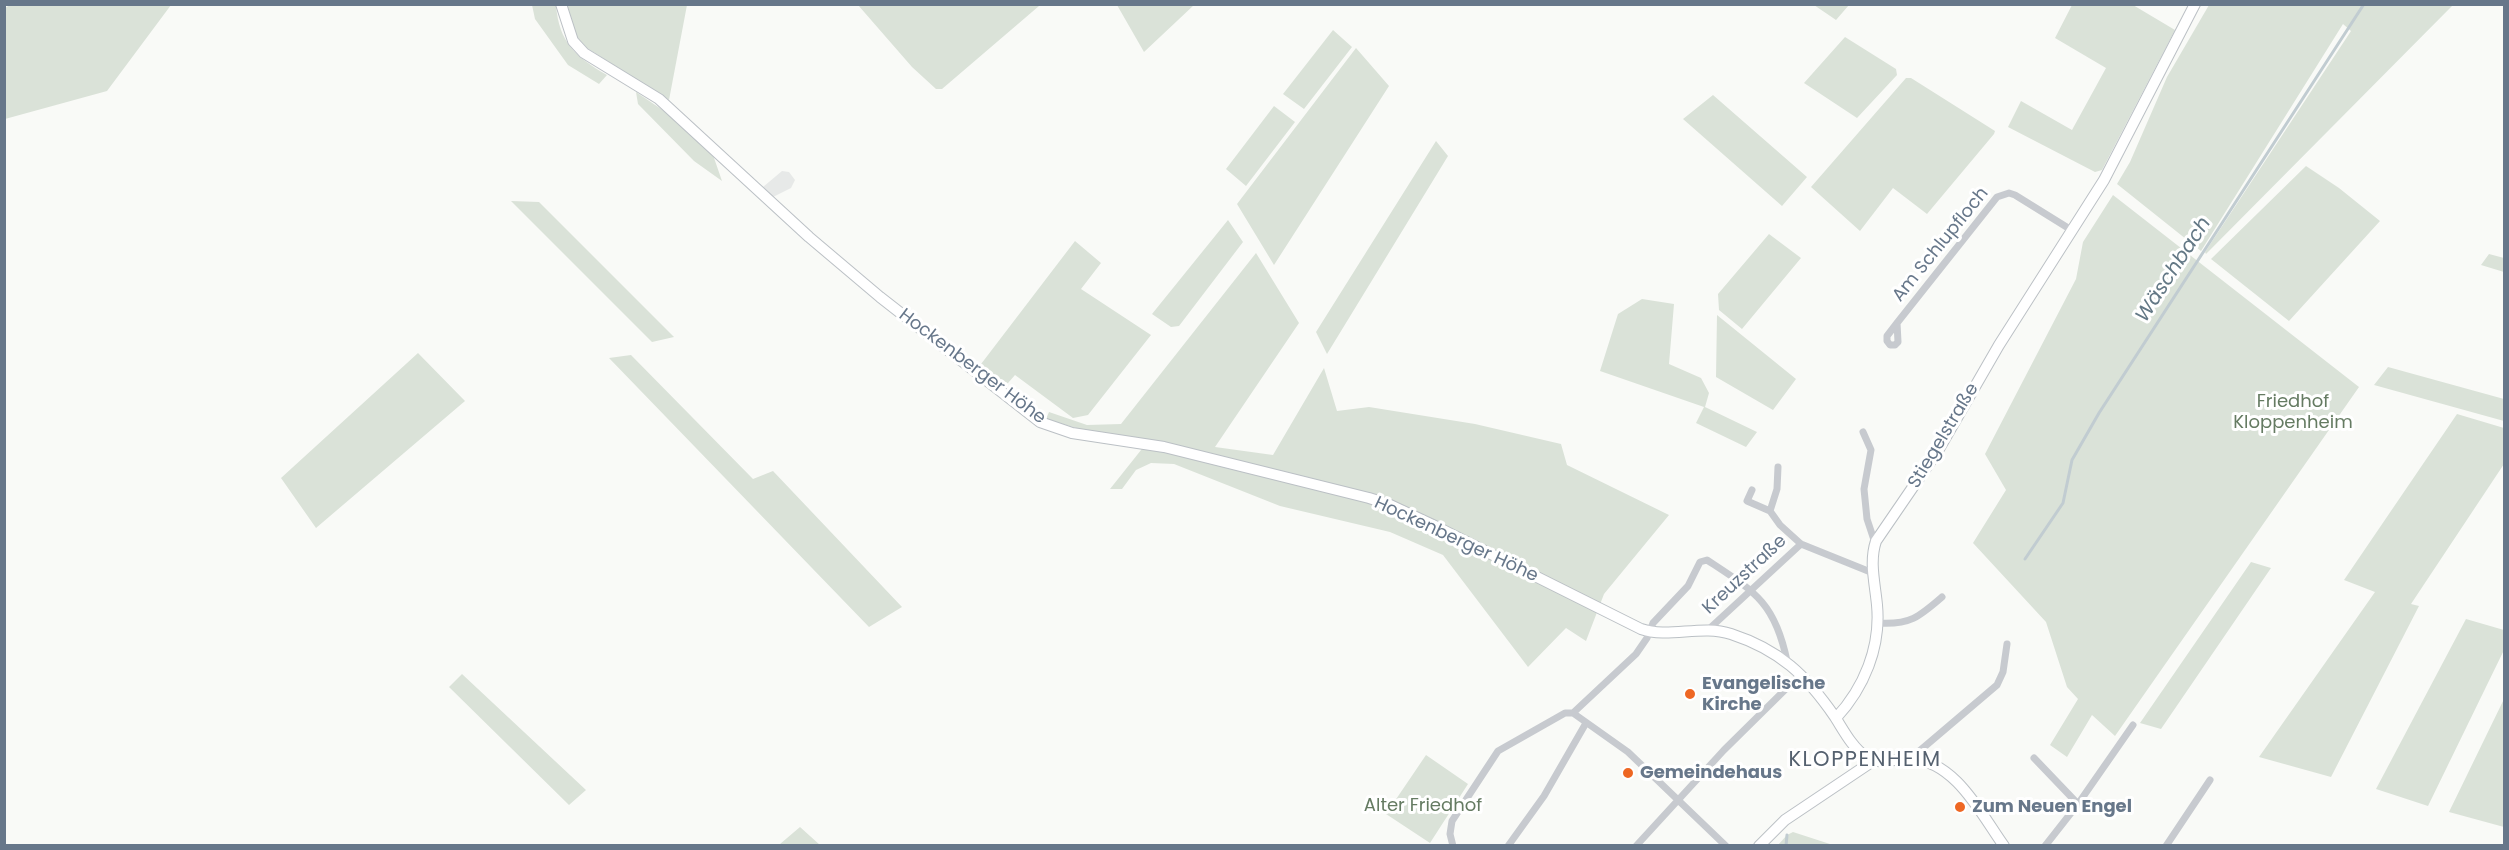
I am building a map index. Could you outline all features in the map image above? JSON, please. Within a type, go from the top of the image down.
[{"type":"street","name":"Hockenberger Höhe","points":[[561,4],[573,41],[584,53],[659,99],[818,245],[1040,422],[1072,433],[1164,447],[1388,504],[1648,632]]},
{"type":"street","name":"Stiegelstraße","points":[[1875,543],[1939,449],[1999,345],[2110,169],[2194,4]]},
{"type":"street","name":"Am Schlupfloch","points":[[1897,323],[1997,197],[2002,194],[2015,195],[2073,231]]},
{"type":"street","points":[[1836,718],[1847,706],[1865,676],[1878,623],[1873,573],[1875,543],[1867,519],[1864,489],[1871,450],[1863,432]]},
{"type":"street","points":[[1770,512],[1777,489],[1778,467]]},
{"type":"street","points":[[1752,490],[1747,501],[1770,512],[1780,525],[1801,544],[1873,573]]},
{"type":"street","name":"Kreuzstraße","points":[[1709,629],[1801,544]]},
{"type":"street","points":[[1573,713],[1628,664],[1643,646],[1653,623],[1688,586],[1703,560],[1752,590],[1768,610],[1784,643],[1787,661]]},
{"type":"street","points":[[1878,623],[1893,624],[1917,618],[1942,597]]},
{"type":"street","points":[[1648,632],[1709,629],[1745,639],[1773,652],[1801,674],[1836,718],[1852,744],[1874,761]]},
{"type":"street","points":[[1910,759],[1997,685],[2003,672],[2007,644]]},
{"type":"street","points":[[1636,846],[1724,750],[1801,674]]},
{"type":"street","points":[[1453,846],[1450,834],[1452,822],[1498,751],[1565,713],[1573,713],[1628,752],[1726,846]]},
{"type":"street","points":[[1508,846],[1544,796],[1586,723]]},
{"type":"street","points":[[2045,846],[2078,804],[2133,725]]},
{"type":"street","points":[[2034,758],[2078,804]]},
{"type":"street","points":[[1759,846],[1785,820],[1874,761],[1910,759],[1926,761],[1947,772],[1965,792],[2004,846]]},
{"type":"street","points":[[2166,846],[2210,780]]},
{"type":"shaded area","points":[[782,171],[789,172],[795,180],[791,188],[773,197],[763,187]]},
{"type":"green space","points":[[10,5],[171,5],[107,91],[5,119],[5,8]]},
{"type":"green space","points":[[532,5],[556,5],[561,29],[571,48],[586,62],[607,75],[599,84],[568,65],[535,19]]},
{"type":"green space","points":[[566,5],[687,5],[669,100],[587,48],[574,34]]},
{"type":"green space","points":[[858,5],[1038,5],[942,89],[936,89],[912,67]]},
{"type":"green space","points":[[1117,5],[1194,5],[1144,52]]},
{"type":"green space","points":[[1814,5],[1849,5],[1836,20]]},
{"type":"green space","points":[[2072,5],[2133,5],[2175,30],[2102,170],[2095,172],[2008,127],[2021,101],[2072,130],[2106,68],[2055,38]]},
{"type":"green space","points":[[2209,5],[2453,5],[2206,254],[2205,252],[2351,31],[2343,24],[2201,251],[2117,184],[2130,162],[2167,77]]},
{"type":"green space","points":[[1333,30],[1352,47],[1304,109],[1283,94]]},
{"type":"green space","points":[[1845,37],[1896,69],[1897,75],[1857,118],[1804,83]]},
{"type":"green space","points":[[1356,48],[1389,86],[1274,265],[1237,204]]},
{"type":"green space","points":[[1906,78],[1911,78],[1995,131],[1927,214],[1893,188],[1860,231],[1811,187]]},
{"type":"green space","points":[[636,92],[667,113],[713,155],[722,181],[694,161],[638,104]]},
{"type":"green space","points":[[1713,95],[1807,177],[1782,206],[1683,119]]},
{"type":"green space","points":[[1274,106],[1295,122],[1246,186],[1226,169]]},
{"type":"green space","points":[[1436,141],[1448,156],[1327,354],[1316,332]]},
{"type":"green space","points":[[2306,166],[2339,188],[2380,221],[2289,321],[2211,259]]},
{"type":"green space","name":"Friedhof Kloppenheim","points":[[2113,195],[2359,387],[2115,736],[2092,715],[2067,757],[2050,745],[2078,699],[2067,687],[2046,622],[1973,543],[2006,490],[1985,454],[2076,279],[2083,242]]},
{"type":"green space","points":[[511,201],[539,202],[674,337],[652,342]]},
{"type":"green space","points":[[1228,220],[1243,242],[1179,326],[1171,327],[1152,314]]},
{"type":"green space","points":[[1769,234],[1801,258],[1742,329],[1719,310],[1718,294]]},
{"type":"green space","points":[[1075,241],[1101,263],[1081,289],[1151,335],[1088,415],[1073,418],[1015,375],[1002,390],[978,368]]},
{"type":"green space","points":[[1256,253],[1299,323],[1215,447],[1273,455],[1324,368],[1337,411],[1369,407],[1475,424],[1561,444],[1567,465],[1669,515],[1604,594],[1586,641],[1566,628],[1528,667],[1443,555],[1390,532],[1280,506],[1174,464],[1151,463],[1136,470],[1122,489],[1110,489],[1149,440],[1083,430],[1046,419],[1049,412],[1087,425],[1121,424]]},
{"type":"green space","points":[[2489,254],[2504,258],[2504,272],[2481,265]]},
{"type":"green space","points":[[1642,299],[1674,304],[1669,364],[1701,378],[1709,393],[1705,407],[1757,432],[1746,447],[1696,423],[1704,407],[1600,371],[1618,314]]},
{"type":"green space","points":[[1717,315],[1796,379],[1773,410],[1716,377]]},
{"type":"green space","points":[[418,353],[465,401],[316,528],[281,478]]},
{"type":"green space","points":[[631,355],[753,479],[773,471],[902,607],[869,627],[609,358]]},
{"type":"green space","points":[[2388,367],[2504,399],[2504,421],[2374,385]]},
{"type":"green space","points":[[2457,414],[2504,428],[2504,464],[2411,604],[2419,606],[2331,777],[2259,757],[2375,592],[2344,580]]},
{"type":"green space","points":[[2251,562],[2271,568],[2161,729],[2140,723]]},
{"type":"green space","points":[[2466,619],[2504,630],[2504,650],[2428,806],[2376,789]]},
{"type":"green space","points":[[462,674],[586,790],[569,805],[449,687]]},
{"type":"green space","points":[[2504,699],[2504,827],[2449,812]]},
{"type":"green space","name":"Alter Friedhof","points":[[1426,755],[1468,784],[1430,843],[1386,814]]},
{"type":"green space","points":[[800,827],[820,845],[780,844]]},
{"type":"green space","points":[[1793,832],[1833,845],[1778,845]]},
{"type":"waterway","name":"Wäschbach","points":[[2025,559],[2063,503],[2072,460],[2099,413],[2364,4]]},
{"type":"waterway","name":"Wäschbach","points":[[1786,846],[1787,835]]},
{"type":"place","name":"Evangelische Kirche","points":[[1690,694]]},
{"type":"place","name":"Gemeindehaus","points":[[1628,773]]},
{"type":"place","name":"Zum Neuen Engel","points":[[1960,807]]},
{"type":"district","name":"KLOPPENHEIM","points":[[1865,761]]}]
